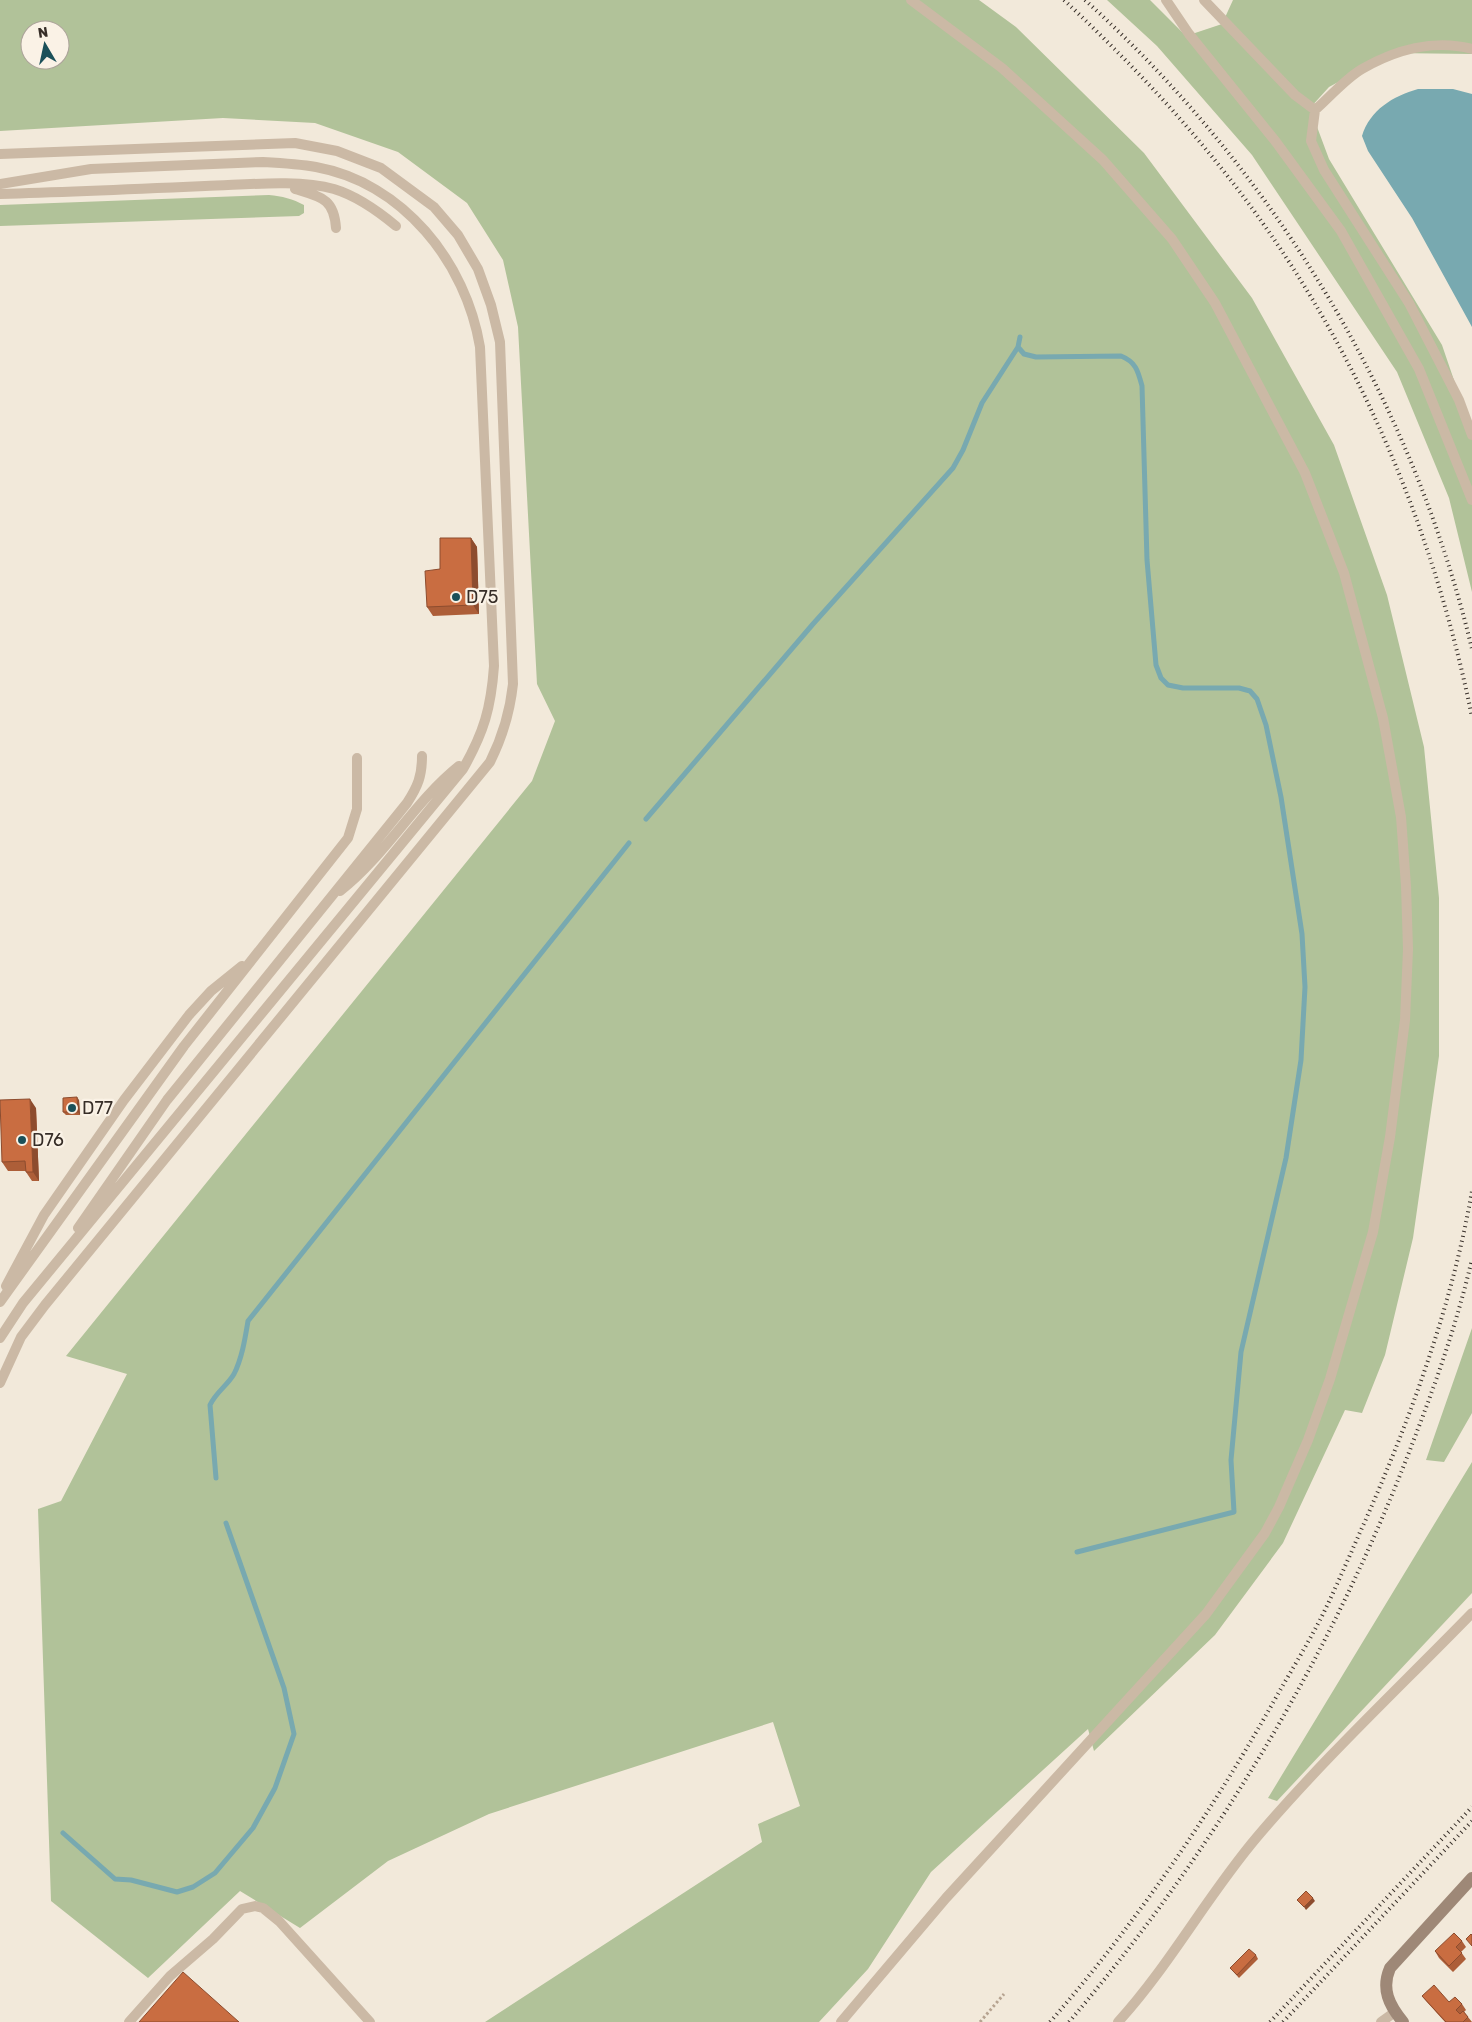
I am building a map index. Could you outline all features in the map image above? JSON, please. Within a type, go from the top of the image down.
[{"type":"street","points":[[1403,2022],[1388,1998],[1386,1988],[1387,1974],[1391,1965],[1472,1878]]},
{"type":"lane","points":[[841,2022],[946,1898],[1206,1614],[1265,1533],[1279,1507],[1308,1440],[1330,1379],[1373,1232],[1396,1098],[1405,1020],[1408,949],[1401,817],[1385,727],[1344,573],[1305,473],[1215,303],[1172,239],[1103,160],[1002,68],[911,0]]},
{"type":"lane","points":[[1166,0],[1189,34],[1276,142],[1341,231],[1419,369],[1472,500]]},
{"type":"lane","points":[[1204,0],[1295,95],[1315,110]]},
{"type":"lane","points":[[1472,49],[1437,44],[1402,52],[1360,70],[1315,110],[1311,141],[1324,170],[1409,303],[1459,400],[1472,435]]},
{"type":"lane","points":[[0,154],[295,143],[338,151],[381,168],[434,207],[458,235],[478,270],[492,305],[500,342],[513,684],[510,712],[501,740],[490,762],[45,1305],[22,1337],[0,1383]]},
{"type":"lane","points":[[0,184],[91,168],[263,162],[318,167],[367,185],[390,198],[425,230],[443,252],[458,277],[476,325],[480,346],[494,666],[492,695],[487,718],[479,740],[444,792],[23,1303],[0,1338]]},
{"type":"lane","points":[[280,185],[316,195],[327,202],[335,212],[336,228]]},
{"type":"lane","points":[[0,194],[280,185],[310,186],[334,189],[367,205],[396,226]]},
{"type":"lane","points":[[47,1275],[167,1100],[407,803],[419,784],[422,774],[422,756]]},
{"type":"lane","points":[[0,1302],[151,1090],[231,989],[253,957],[348,838],[357,809],[357,758]]},
{"type":"lane","points":[[324,904],[355,879],[384,850],[438,784],[468,759]]},
{"type":"lane","points":[[0,1297],[44,1215],[165,1044],[211,991],[253,957]]},
{"type":"lane","points":[[1118,2022],[1167,1962],[1256,1839],[1306,1781],[1472,1613]]},
{"type":"lane","points":[[130,2022],[170,1976],[214,1939],[236,1914],[248,1906],[255,1906],[263,1908],[279,1921],[370,2022]]},
{"type":"lane","points":[[1381,2022],[1395,2012]]},
{"type":"path","points":[[980,2022],[1004,1994]]},
{"type":"green space","points":[[0,0],[979,0],[1016,27],[1144,153],[1252,298],[1334,445],[1387,595],[1424,747],[1439,898],[1439,1056],[1413,1238],[1385,1355],[1362,1413],[1345,1410],[1283,1543],[1215,1635],[1094,1751],[1088,1729],[931,1872],[868,1969],[819,2022],[485,2022],[762,1842],[758,1824],[800,1806],[773,1722],[489,1814],[388,1861],[300,1928],[240,1891],[148,1978],[51,1901],[38,1509],[61,1501],[127,1374],[66,1356],[532,781],[555,721],[537,684],[518,327],[503,260],[467,203],[398,152],[315,123],[223,118],[0,131]]},
{"type":"green space","points":[[1107,0],[1150,0],[1186,36],[1222,24],[1233,0],[1472,0],[1472,54],[1392,53],[1329,87],[1310,108],[1329,159],[1442,345],[1472,433],[1472,592],[1449,498],[1397,372],[1252,155],[1157,46]]},
{"type":"green space","points":[[269,195],[287,198],[304,205],[304,213],[299,216],[0,226],[0,205]]},
{"type":"green space","points":[[1472,1328],[1472,1413],[1444,1462],[1426,1460]]},
{"type":"green space","points":[[1472,1462],[1472,1593],[1277,1801],[1268,1798]]},
{"type":"water","points":[[1418,89],[1453,89],[1472,94],[1472,327],[1412,218],[1368,151],[1362,136],[1371,119],[1384,105],[1391,100]]},
{"type":"building","name":"D75","points":[[440,538],[471,538],[473,605],[427,607],[425,571],[440,569]]},
{"type":"building","name":"D77","points":[[77,1097],[78,1112],[63,1112],[63,1098]]},
{"type":"building","name":"D76","points":[[30,1099],[33,1172],[26,1172],[25,1161],[2,1162],[0,1100]]},
{"type":"building","points":[[1306,1891],[1313,1898],[1304,1907],[1297,1900]]},
{"type":"building","points":[[1454,1933],[1462,1941],[1456,1947],[1462,1953],[1449,1966],[1435,1951]]},
{"type":"building","points":[[1472,1935],[1472,1946],[1466,1939]]},
{"type":"building","points":[[1249,1949],[1256,1955],[1237,1975],[1230,1968]]},
{"type":"building","points":[[183,1972],[239,2022],[139,2022]]},
{"type":"building","points":[[1434,1985],[1449,2002],[1455,1997],[1462,2004],[1456,2010],[1460,2014],[1463,2011],[1468,2017],[1463,2022],[1446,2022],[1422,1996]]},
{"type":"waterway","points":[[646,819],[813,624],[953,468],[963,450],[982,403],[1018,347],[1020,337]]},
{"type":"waterway","points":[[1018,347],[1024,354],[1036,357],[1121,356],[1130,361],[1138,371],[1142,386],[1147,560],[1156,665],[1161,678],[1168,685],[1183,688],[1239,688],[1250,691],[1257,699],[1266,725],[1281,797],[1302,934],[1305,987],[1301,1060],[1286,1158],[1241,1352],[1231,1460],[1234,1512],[1077,1552]]},
{"type":"waterway","points":[[216,1478],[210,1405],[237,1368],[248,1321],[629,843]]},
{"type":"waterway","points":[[63,1833],[115,1879],[131,1880],[177,1892],[193,1887],[215,1873],[253,1828],[275,1788],[294,1734],[284,1688],[226,1523]]},
{"type":"railway","points":[[1064,0],[1139,74],[1209,153],[1257,216],[1301,281],[1340,349],[1375,419],[1406,491],[1432,565],[1454,640],[1472,717]]},
{"type":"railway","points":[[1085,0],[1154,67],[1217,139],[1275,215],[1327,296],[1373,380],[1413,467],[1446,557],[1472,649]]},
{"type":"railway","points":[[1050,2022],[1114,1944],[1173,1863],[1254,1736],[1321,1618],[1383,1479],[1429,1358],[1464,1234],[1472,1191]]},
{"type":"railway","points":[[1069,2022],[1123,1956],[1223,1816],[1268,1743],[1310,1668],[1349,1591],[1384,1513],[1416,1434],[1447,1348],[1472,1259]]},
{"type":"railway","points":[[1270,2022],[1472,1807]]},
{"type":"railway","points":[[1283,2022],[1472,1821]]},
{"type":"place","name":"D75","points":[[456,597]]},
{"type":"place","name":"D77","points":[[72,1108]]},
{"type":"place","name":"D76","points":[[22,1140]]}]
